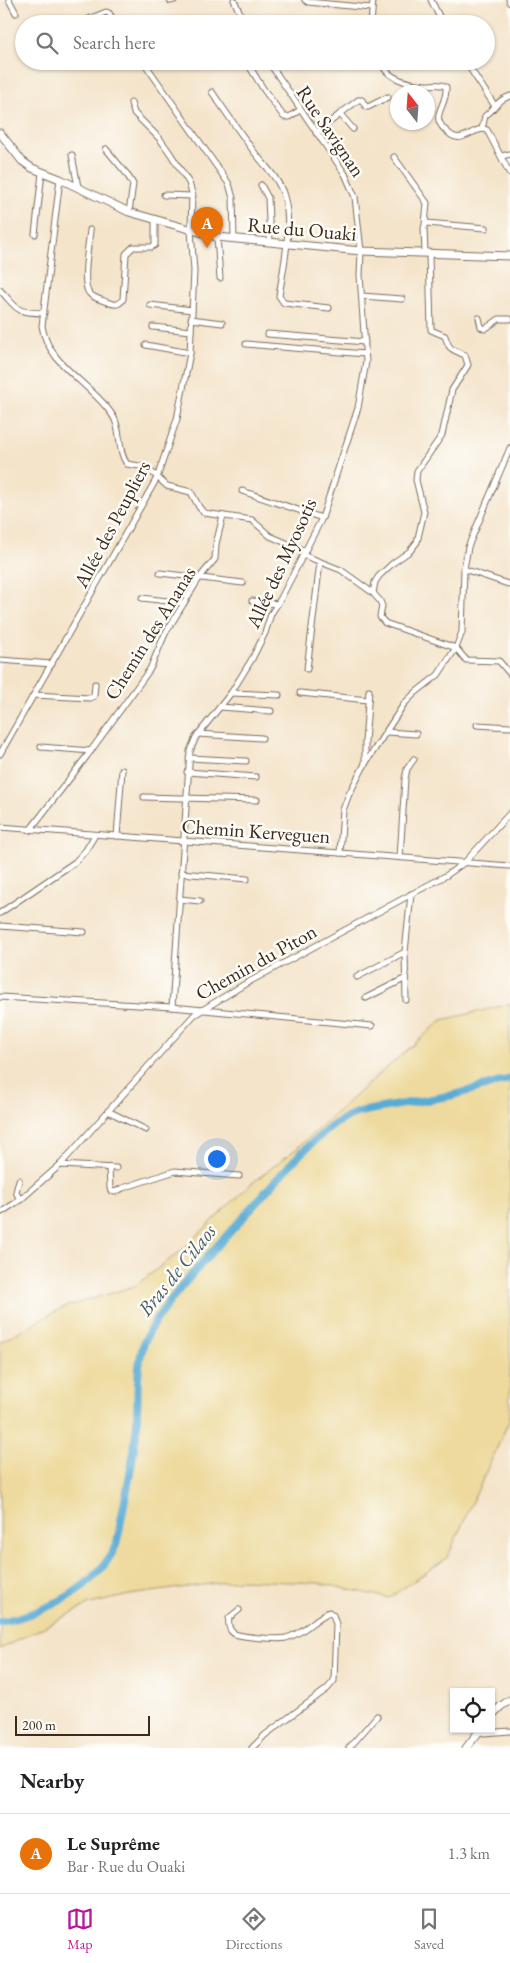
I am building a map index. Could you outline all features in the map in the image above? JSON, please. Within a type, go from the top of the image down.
[{"type":"street","points":[[9,0],[16,13]]},
{"type":"street","points":[[170,1],[174,0]]},
{"type":"street","points":[[234,0],[241,15]]},
{"type":"street","points":[[305,0],[308,2],[371,8]]},
{"type":"street","points":[[371,15],[373,0]]},
{"type":"street","points":[[431,0],[438,15]]},
{"type":"street","points":[[149,70],[229,184],[233,198],[234,239]]},
{"type":"street","points":[[252,70],[284,117],[289,117],[300,110]]},
{"type":"street","name":"Rue Savignan","points":[[274,70],[345,174],[353,190],[358,207],[361,251]]},
{"type":"street","points":[[384,70],[392,78],[420,85],[440,84],[446,87],[446,93],[438,114],[442,127],[452,136],[460,137],[485,128],[489,132],[510,174]]},
{"type":"street","points":[[471,70],[495,106]]},
{"type":"street","points":[[212,92],[266,166],[285,199],[287,244],[279,296],[281,300],[284,303],[329,308]]},
{"type":"street","points":[[482,129],[484,117],[492,112],[501,99],[510,96]]},
{"type":"street","points":[[316,133],[358,100],[362,100],[365,106],[368,107],[388,97]]},
{"type":"street","points":[[131,103],[134,113],[160,139],[170,153],[189,183],[193,196],[164,195]]},
{"type":"street","points":[[340,114],[353,129]]},
{"type":"street","name":"Rue du Ouaki","points":[[0,133],[22,161],[42,172],[129,212],[217,237],[361,251],[510,256]]},
{"type":"street","points":[[106,149],[133,184],[129,212]]},
{"type":"street","points":[[502,156],[510,154]]},
{"type":"street","points":[[72,155],[78,187]]},
{"type":"street","points":[[373,593],[375,582],[379,576],[410,551],[417,542],[424,512],[416,480],[417,471],[442,435],[452,390],[468,365],[465,354],[450,349],[445,336],[436,334],[431,330],[425,224],[427,203],[394,157]]},
{"type":"street","points":[[35,234],[42,172]]},
{"type":"street","points":[[60,179],[42,326],[48,346],[60,362],[92,392],[117,423],[125,461],[131,465],[146,467],[166,486],[191,492],[199,508],[204,513],[254,521],[270,536],[320,562],[341,570],[380,600],[382,606],[380,617],[385,623],[456,648],[466,660],[499,661],[510,674]]},
{"type":"street","points":[[261,185],[268,198],[270,242]]},
{"type":"street","name":"Allée des Peupliers","points":[[0,754],[157,478],[177,419],[190,353],[194,271],[191,230],[193,196]]},
{"type":"street","points":[[90,230],[85,279],[86,289],[93,296],[115,305],[120,303],[123,298],[126,254],[133,247],[151,247],[155,245],[155,220]]},
{"type":"street","points":[[425,224],[429,222],[486,228]]},
{"type":"street","points":[[217,237],[220,278]]},
{"type":"street","name":"Allée des Myosotis","points":[[172,1006],[189,758],[192,744],[231,693],[252,660],[265,633],[271,614],[322,518],[358,408],[363,381],[365,342],[361,251]]},
{"type":"street","points":[[0,290],[14,307],[19,310],[44,313]]},
{"type":"street","points":[[362,296],[402,299]]},
{"type":"street","points":[[150,306],[192,310]]},
{"type":"street","points":[[479,318],[481,327],[485,329],[497,320],[510,319]]},
{"type":"street","points":[[191,319],[222,322]]},
{"type":"street","points":[[153,327],[191,331]]},
{"type":"street","points":[[268,334],[365,342]]},
{"type":"street","points":[[276,346],[277,334]]},
{"type":"street","points":[[316,350],[317,338]]},
{"type":"street","points":[[246,344],[365,354]]},
{"type":"street","points":[[146,345],[190,353]]},
{"type":"street","points":[[340,852],[343,810],[348,794],[365,764],[388,732],[404,704],[438,675],[456,648],[462,632],[464,569],[471,536],[510,448]]},
{"type":"street","points":[[242,491],[322,518]]},
{"type":"street","name":"Chemin des Ananas","points":[[30,830],[91,751],[150,669],[165,634],[200,577],[215,559],[216,544],[223,516]]},
{"type":"street","points":[[307,669],[320,562]]},
{"type":"street","points":[[464,569],[508,584]]},
{"type":"street","points":[[160,573],[244,583]]},
{"type":"street","points":[[142,598],[184,603]]},
{"type":"street","points":[[252,601],[277,604]]},
{"type":"street","points":[[0,660],[52,664]]},
{"type":"street","points":[[34,695],[90,698],[94,696],[95,684]]},
{"type":"street","points":[[365,764],[369,691]]},
{"type":"street","points":[[231,693],[279,695]]},
{"type":"street","points":[[300,693],[368,700]]},
{"type":"street","points":[[220,707],[271,710]]},
{"type":"street","points":[[477,725],[510,727]]},
{"type":"street","points":[[388,732],[416,734]]},
{"type":"street","points":[[198,734],[262,738]]},
{"type":"street","points":[[41,748],[91,751]]},
{"type":"street","points":[[189,758],[246,762]]},
{"type":"street","points":[[400,857],[405,779],[407,769],[414,759]]},
{"type":"street","points":[[117,836],[122,770]]},
{"type":"street","points":[[188,772],[256,777]]},
{"type":"street","points":[[144,796],[257,800]]},
{"type":"street","name":"Chemin du Piton","points":[[0,1213],[20,1200],[60,1165],[194,1015],[447,875],[465,862],[510,813]]},
{"type":"street","name":"Chemin Kerveguen","points":[[0,828],[510,866]]},
{"type":"street","points":[[0,913],[74,862],[86,850],[94,835]]},
{"type":"street","points":[[181,873],[247,879]]},
{"type":"street","points":[[406,1000],[404,979],[405,952],[411,894]]},
{"type":"street","points":[[179,898],[200,901]]},
{"type":"street","points":[[0,926],[84,932]]},
{"type":"street","points":[[357,977],[405,952]]},
{"type":"street","points":[[366,998],[404,979]]},
{"type":"street","points":[[0,997],[172,1006],[372,1026]]},
{"type":"street","points":[[108,1111],[146,1130]]},
{"type":"street","points":[[60,1165],[116,1168]]},
{"type":"street","points":[[109,1168],[110,1188],[111,1191],[115,1192],[175,1171],[240,1176]]},
{"type":"street","points":[[19,1180],[16,1192],[20,1200]]},
{"type":"street","points":[[239,1610],[229,1618],[228,1622],[229,1628],[234,1634],[284,1638],[308,1628],[329,1612],[333,1615],[336,1624],[334,1681],[327,1689],[265,1735],[252,1748]]},
{"type":"street","points":[[495,1712],[510,1700]]},
{"type":"street","points":[[349,1748],[377,1716]]},
{"type":"street","points":[[495,1732],[510,1731]]},
{"type":"street","points":[[466,1748],[478,1733]]},
{"type":"sand","points":[[510,1004],[510,1419],[447,1558],[389,1598],[319,1583],[239,1580],[129,1595],[90,1604],[0,1649],[0,1342],[62,1308],[135,1286],[181,1251],[252,1183],[295,1150],[442,1020]]},
{"type":"waterway","name":"Bras de Cilaos","points":[[0,1622],[34,1612],[67,1597],[96,1574],[107,1561],[116,1545],[131,1469],[137,1422],[141,1352],[146,1337],[159,1316],[187,1280],[285,1170],[322,1134],[344,1118],[353,1114],[454,1095],[510,1079]]},
{"type":"place","name":"Le Suprême","points":[[207,248]]}]
